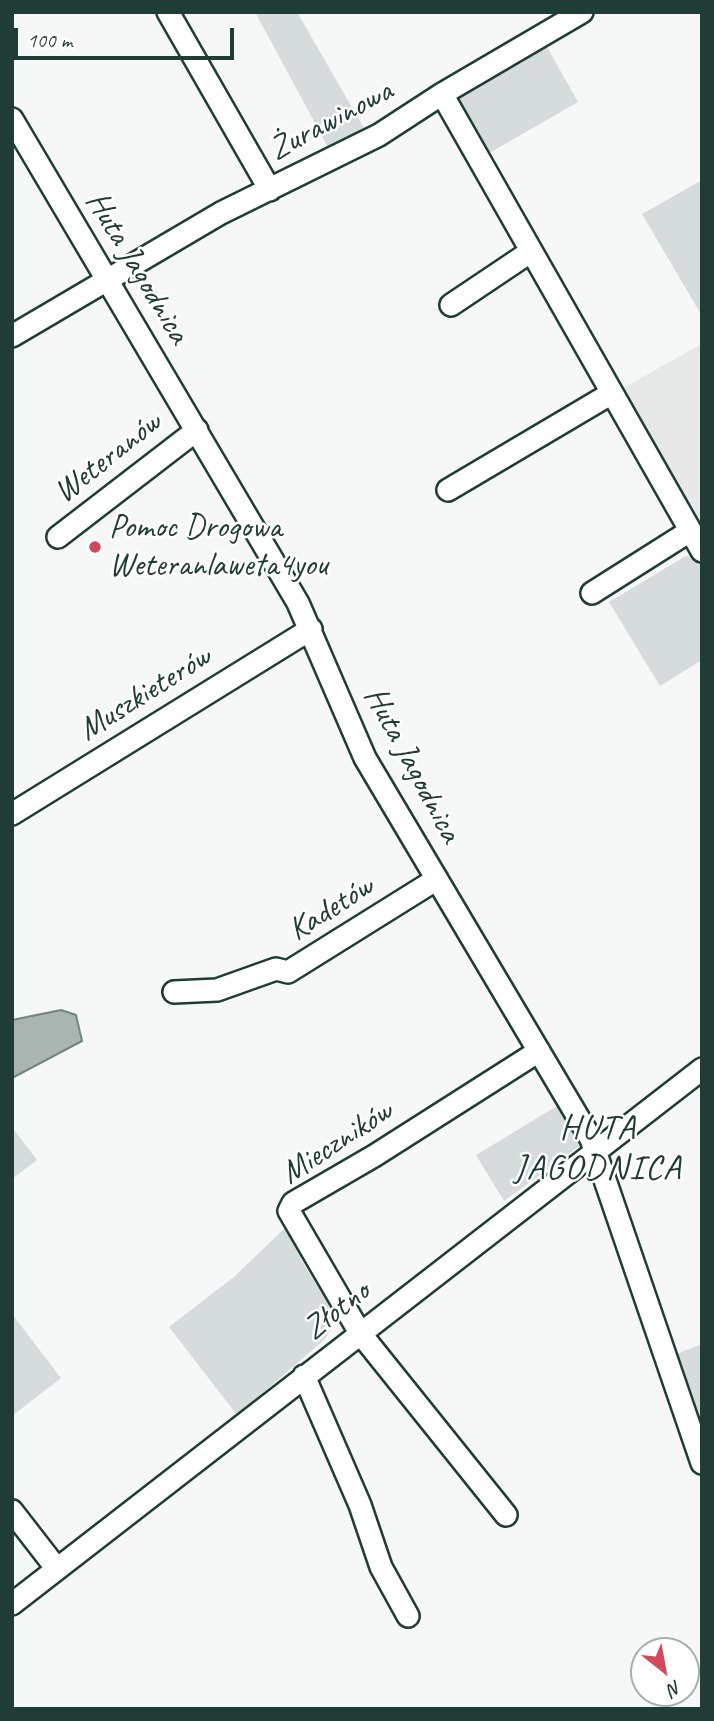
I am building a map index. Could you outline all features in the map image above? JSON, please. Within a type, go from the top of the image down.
[{"type":"street","points":[[168,12],[270,190]]},
{"type":"street","name":"Żurawinowa","points":[[12,336],[106,279],[270,190],[379,135],[442,94],[582,12]]},
{"type":"street","points":[[442,94],[702,551]]},
{"type":"street","name":"Huta Jagodnica","points":[[12,120],[197,430],[311,629],[366,758],[597,1150],[702,1463]]},
{"type":"street","points":[[452,305],[530,252]]},
{"type":"street","points":[[448,490],[612,393]]},
{"type":"street","name":"Weteranów","points":[[58,537],[197,430]]},
{"type":"street","points":[[592,593],[690,531]]},
{"type":"street","name":"Muszkieterów","points":[[12,814],[311,629]]},
{"type":"street","name":"Kadetów","points":[[174,992],[217,990],[276,968],[288,972],[437,879]]},
{"type":"street","name":"Mieczników","points":[[360,1333],[290,1216],[290,1206],[539,1051]]},
{"type":"street","name":"Złotno","points":[[12,1604],[702,1069]]},
{"type":"street","points":[[360,1333],[506,1516]]},
{"type":"street","points":[[304,1376],[359,1505],[381,1566],[408,1616]]},
{"type":"street","points":[[12,1511],[57,1569]]},
{"type":"shaded area","points":[[255,12],[297,12],[365,130],[329,149]]},
{"type":"shaded area","points":[[543,40],[578,102],[484,156],[457,110],[460,90]]},
{"type":"shaded area","points":[[702,180],[702,316],[642,214]]},
{"type":"shaded area","points":[[702,344],[702,538],[621,389]]},
{"type":"shaded area","points":[[696,554],[702,564],[702,660],[660,686],[609,602],[684,557]]},
{"type":"shaded area","points":[[61,1010],[76,1015],[82,1041],[12,1078],[12,1020]]},
{"type":"shaded area","points":[[557,1106],[581,1145],[504,1201],[476,1155]]},
{"type":"shaded area","points":[[12,1127],[37,1160],[12,1179]]},
{"type":"shaded area","points":[[286,1227],[305,1255],[300,1258],[329,1304],[332,1328],[324,1340],[237,1415],[169,1327],[235,1276]]},
{"type":"shaded area","points":[[12,1314],[61,1378],[12,1416]]},
{"type":"shaded area","points":[[702,1344],[702,1463],[666,1358]]},
{"type":"place","name":"Pomoc Drogowa Weteranlaweta4you","points":[[95,547]]},
{"type":"district","name":"HUTA JAGODNICA","points":[[598,1149]]}]
